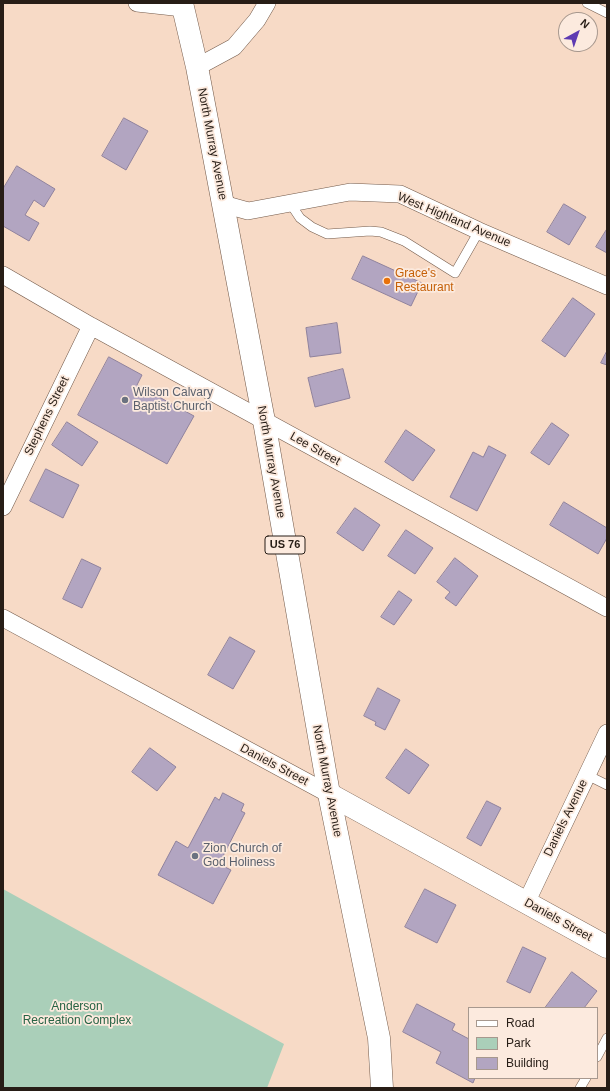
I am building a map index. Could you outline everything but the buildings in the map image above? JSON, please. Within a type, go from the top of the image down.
[{"type":"main road","name":"North Murray Avenue","points":[[182,5],[197,67],[264,421],[329,794],[379,1038],[382,1088]]},
{"type":"main road","name":"Daniels Street","points":[[329,794],[607,948]]},
{"type":"street","points":[[138,3],[182,5]]},
{"type":"street","points":[[197,67],[234,47],[257,20],[267,3]]},
{"type":"street","name":"West Highland Avenue","points":[[223,204],[248,211],[350,192],[400,194],[479,231],[607,286]]},
{"type":"street","name":"Lee Street","points":[[3,275],[91,326],[607,608]]},
{"type":"street","name":"Stephens Street","points":[[3,507],[91,326]]},
{"type":"street","name":"Daniels Street","points":[[3,618],[329,794]]},
{"type":"street","name":"Daniels Avenue","points":[[526,903],[607,733]]},
{"type":"lane","points":[[587,3],[607,13]]},
{"type":"lane","points":[[290,203],[300,218],[312,227],[327,234],[370,231],[381,232],[404,241],[455,273],[479,231]]},
{"type":"lane","points":[[587,775],[607,785]]},
{"type":"lane","points":[[598,1055],[607,1038]]},
{"type":"lane","points":[[580,1088],[585,1079]]},
{"type":"green space","name":"Anderson Recreation Complex","points":[[3,889],[284,1044],[267,1088],[3,1088]]},
{"type":"place","name":"Grace's Restaurant","points":[[387,281]]},
{"type":"place","name":"Wilson Calvary Baptist Church","points":[[125,400]]},
{"type":"place","name":"Zion Church of God Holiness","points":[[195,856]]}]
